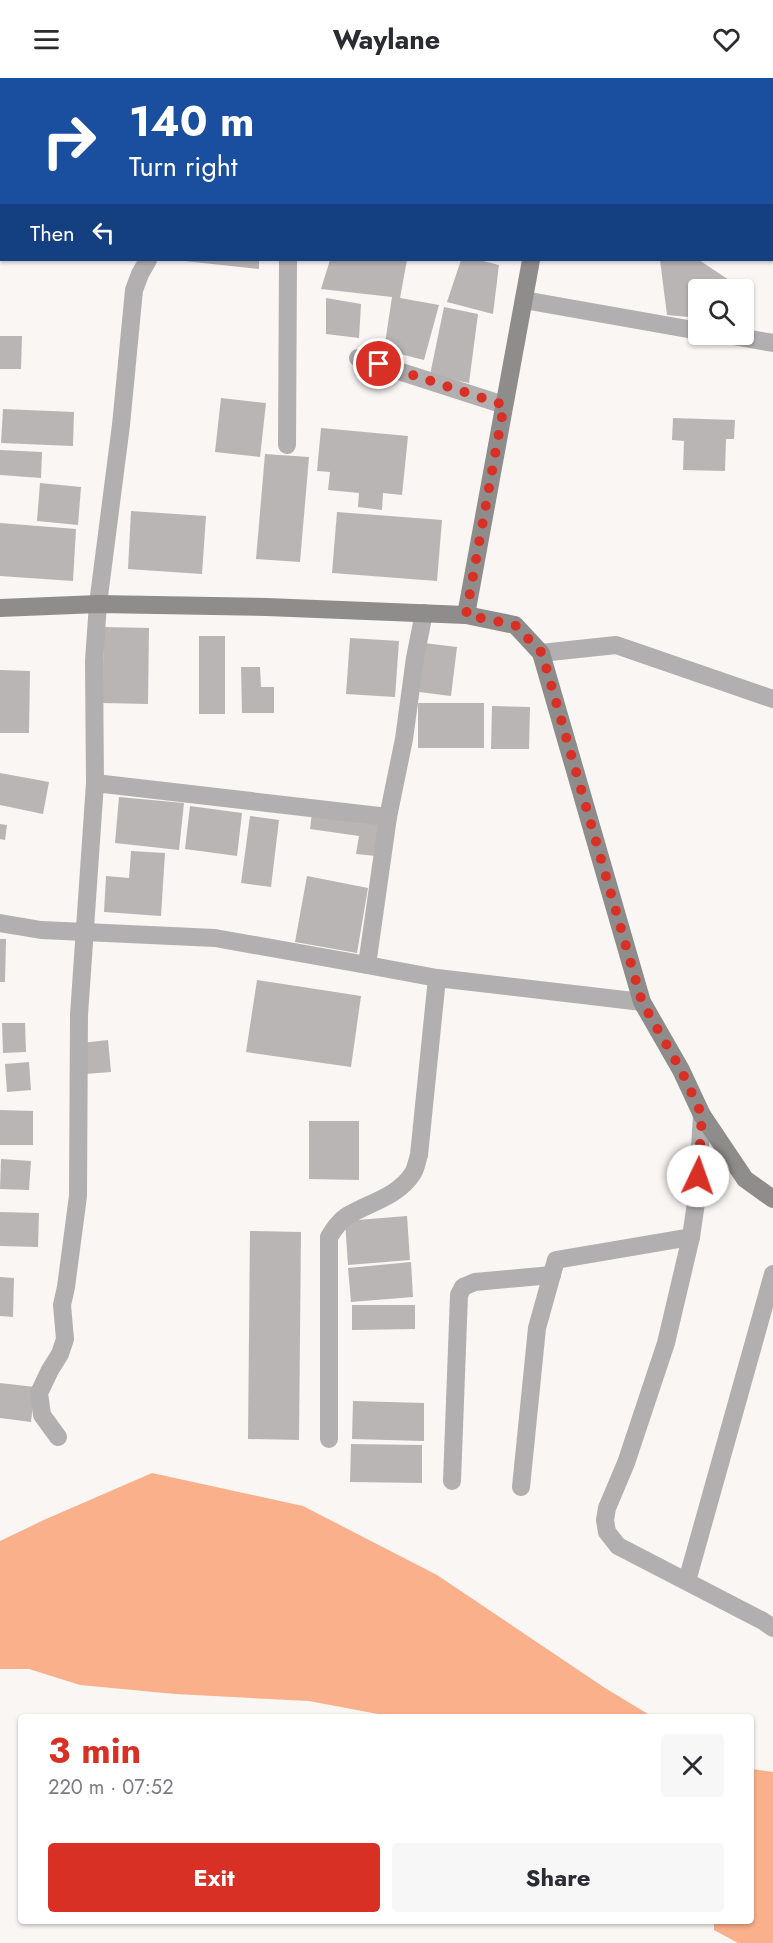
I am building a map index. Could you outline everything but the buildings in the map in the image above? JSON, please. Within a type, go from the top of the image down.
[{"type":"main road","points":[[466,615],[524,300],[527,261]]},
{"type":"main road","points":[[0,608],[98,604],[424,613],[466,615],[515,625],[542,653],[642,1002],[681,1070],[702,1115],[744,1179],[773,1199]]},
{"type":"street","points":[[58,1437],[42,1415],[39,1392],[60,1354],[65,1339],[62,1305],[78,1196],[79,1015],[95,783],[94,661],[98,604],[121,425],[134,290],[147,261]]},
{"type":"street","points":[[287,445],[288,261]]},
{"type":"street","points":[[524,300],[688,329]]},
{"type":"street","points":[[754,340],[773,343]]},
{"type":"street","points":[[358,358],[504,405]]},
{"type":"street","points":[[367,965],[388,817],[404,739],[415,658],[424,613]]},
{"type":"street","points":[[542,653],[616,645],[773,699]]},
{"type":"street","points":[[95,783],[388,817]]},
{"type":"street","points":[[0,923],[41,930],[215,938],[437,978],[642,1002]]},
{"type":"street","points":[[329,1439],[329,1238],[346,1217],[402,1187],[414,1172],[419,1155],[437,978]]},
{"type":"street","points":[[702,1115],[697,1196],[691,1237],[666,1343],[626,1463],[607,1508],[605,1520],[607,1533],[618,1546],[773,1628]]},
{"type":"street","points":[[521,1487],[537,1328],[556,1260],[691,1237]]},
{"type":"street","points":[[687,1581],[773,1274]]},
{"type":"street","points":[[452,1481],[459,1295],[463,1287],[475,1282],[552,1275]]},
{"type":"shaded area","points":[[152,1473],[303,1506],[437,1575],[605,1688],[648,1714],[378,1714],[309,1701],[175,1694],[80,1685],[29,1669],[0,1669],[0,1541]]},
{"type":"shaded area","points":[[754,1769],[773,1772],[773,1943],[738,1943],[714,1930],[714,1924],[754,1924]]},
{"type":"route","points":[[379,364],[504,405],[466,615],[515,625],[542,653],[642,1002],[681,1070],[702,1115],[698,1176]]}]
